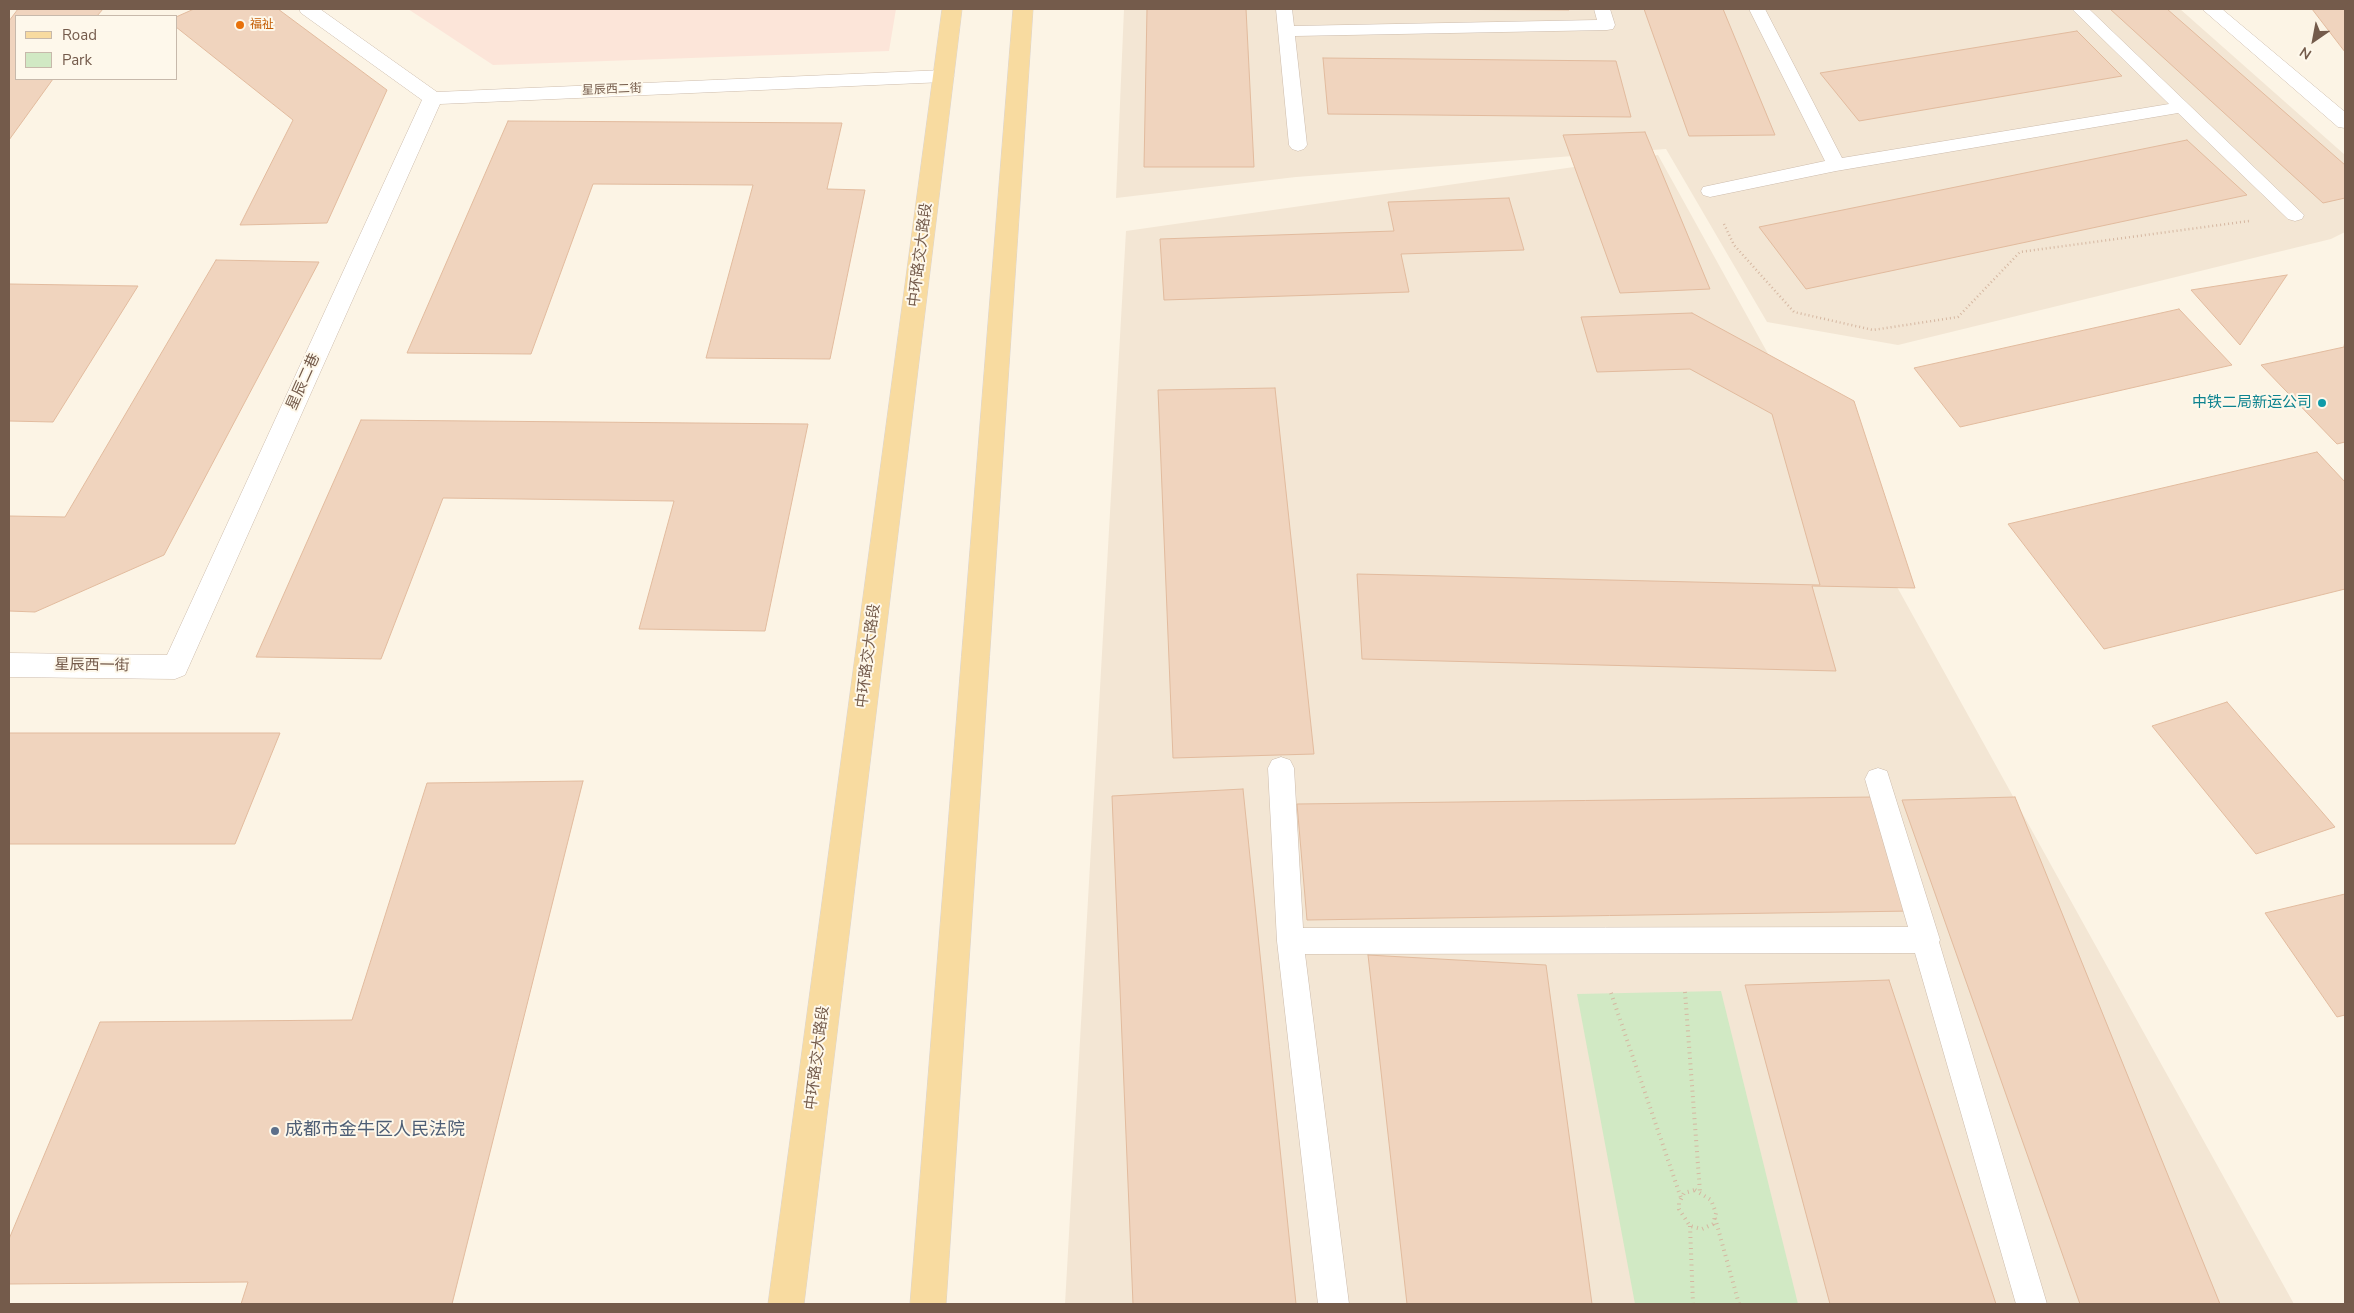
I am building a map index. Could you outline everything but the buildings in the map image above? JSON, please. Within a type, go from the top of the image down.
[{"type":"main road","name":"中环路交大路段","points":[[786,1304],[952,9]]},
{"type":"main road","points":[[928,1304],[1023,9]]},
{"type":"street","points":[[308,9],[433,98]]},
{"type":"street","points":[[2211,9],[2345,122]]},
{"type":"street","name":"星辰西二街","points":[[433,98],[944,76]]},
{"type":"street","name":"星辰二巷","points":[[174,667],[433,98]]},
{"type":"street","name":"星辰西一街","points":[[9,665],[174,667]]},
{"type":"lane","points":[[1284,9],[1298,145]]},
{"type":"lane","points":[[1286,31],[1607,25],[1602,9]]},
{"type":"lane","points":[[1757,9],[1836,165]]},
{"type":"lane","points":[[2080,9],[2296,215]]},
{"type":"lane","points":[[1710,191],[1836,165],[2183,106]]},
{"type":"lane","points":[[1281,768],[1290,941],[1334,1304]]},
{"type":"lane","points":[[1878,779],[1927,940],[2032,1304]]},
{"type":"lane","points":[[1290,941],[1927,940]]},
{"type":"path","points":[[1710,191],[1734,245],[1794,312],[1873,330],[1958,317],[2020,252],[2296,215]]},
{"type":"path","points":[[1685,992],[1700,1192]]},
{"type":"path","points":[[1611,993],[1681,1198]]},
{"type":"path","points":[[1714,1218],[1712,1224],[1702,1229],[1690,1226],[1681,1216],[1679,1203],[1681,1198],[1689,1191],[1700,1192],[1711,1200],[1714,1206],[1714,1218],[1739,1304]]},
{"type":"path","points":[[1690,1226],[1694,1304]]},
{"type":"shaded area","points":[[408,9],[896,9],[889,51],[493,65]]},
{"type":"shaded area","points":[[1124,9],[2180,9],[2345,155],[2345,232],[2331,239],[1898,345],[1767,322],[1666,149],[1296,177],[1116,198]]},
{"type":"shaded area","points":[[1658,155],[2294,1304],[1065,1304],[1126,231]]},
{"type":"green space","points":[[1721,991],[1798,1304],[1635,1304],[1577,994]]},
{"type":"place","name":"福祉","points":[[240,25]]},
{"type":"place","name":"中铁二局新运公司","points":[[2322,403]]},
{"type":"place","name":"成都市金牛区人民法院","points":[[275,1131]]}]
